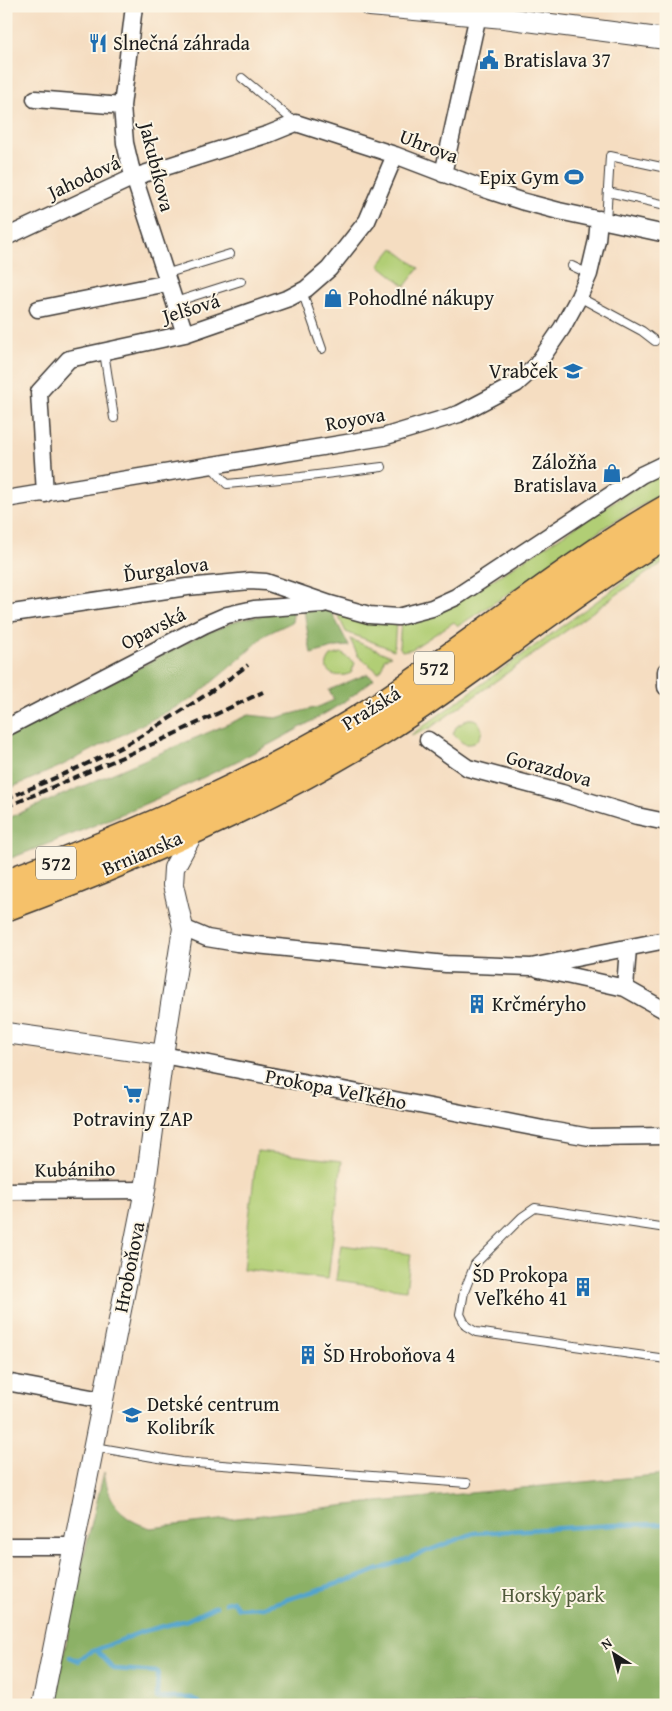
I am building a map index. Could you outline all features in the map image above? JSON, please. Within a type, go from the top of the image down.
[{"type":"main road","name":"Pražská","points":[[190,806],[262,772],[378,706],[439,665],[570,570],[666,508]]},
{"type":"main road","name":"Pražská","points":[[194,831],[333,761],[382,732],[477,667],[581,591],[666,536]]},
{"type":"main road","name":"Brnianska","points":[[6,882],[105,843],[190,806]]},
{"type":"main road","name":"Brnianska","points":[[6,908],[94,874],[194,831]]},
{"type":"street","name":"Jakubíkova","points":[[134,6],[122,106],[125,143],[134,177],[185,334]]},
{"type":"street","points":[[370,6],[479,11],[666,39]]},
{"type":"street","points":[[443,174],[479,11]]},
{"type":"street","points":[[35,99],[122,106]]},
{"type":"street","name":"Uhrova","points":[[296,123],[521,201],[666,234]]},
{"type":"street","name":"Jahodová","points":[[6,237],[134,177],[269,134],[296,123]]},
{"type":"street","name":"Jelšová","points":[[45,494],[39,392],[69,359],[185,334],[289,298],[302,291],[329,269],[367,221],[395,156]]},
{"type":"street","name":"Royova","points":[[6,499],[383,437],[459,414],[516,384],[536,366],[562,328],[579,297],[589,274],[602,220]]},
{"type":"street","points":[[38,309],[167,278]]},
{"type":"street","points":[[330,604],[369,615],[398,617],[443,604],[470,589],[641,475],[666,463]]},
{"type":"street","name":"Ďurgalova","points":[[6,614],[187,587],[250,581],[266,582],[330,604]]},
{"type":"street","name":"Opavská","points":[[6,728],[204,625],[227,615],[254,609],[330,604]]},
{"type":"street","points":[[666,671],[666,687]]},
{"type":"street","name":"Gorazdova","points":[[428,740],[468,768],[562,793],[637,816],[666,822]]},
{"type":"street","name":"Hroboňova","points":[[42,1705],[145,1190],[163,1055],[183,928],[175,899],[173,876],[175,865],[194,831]]},
{"type":"street","points":[[183,928],[207,938],[237,943],[446,964],[531,968],[626,988],[666,1011]]},
{"type":"street","points":[[531,968],[666,940]]},
{"type":"street","points":[[626,988],[628,948]]},
{"type":"street","name":"Prokopa Veľkého","points":[[6,1033],[163,1055],[590,1137],[666,1136]]},
{"type":"street","name":"Kubániho","points":[[6,1191],[145,1190]]},
{"type":"street","points":[[6,1382],[102,1400]]},
{"type":"street","points":[[6,1546],[73,1546]]},
{"type":"lane","points":[[242,78],[296,123]]},
{"type":"lane","points":[[602,220],[608,192],[610,156],[666,168]]},
{"type":"lane","points":[[608,192],[666,204]]},
{"type":"lane","points":[[167,278],[230,254]]},
{"type":"lane","points":[[572,266],[589,274]]},
{"type":"lane","points":[[175,302],[241,281]]},
{"type":"lane","points":[[302,291],[322,349]]},
{"type":"lane","points":[[579,297],[642,331],[655,341]]},
{"type":"lane","points":[[104,352],[114,418]]},
{"type":"lane","points":[[209,465],[227,484],[382,467]]},
{"type":"lane","points":[[666,1228],[535,1208],[522,1217],[475,1264],[464,1292],[460,1314],[466,1326],[476,1332],[666,1359]]},
{"type":"lane","points":[[93,1447],[182,1462],[467,1483]]},
{"type":"green space","points":[[393,248],[419,268],[405,286],[379,265]]},
{"type":"green space","points":[[666,470],[666,491],[608,525],[536,576],[458,626],[454,622],[412,649],[402,651],[399,646],[401,621],[469,595]]},
{"type":"green space","points":[[666,555],[666,562],[654,568],[430,728],[411,736],[633,575]]},
{"type":"green space","points":[[294,609],[292,622],[265,635],[192,699],[61,766],[6,790],[6,738],[197,637],[239,620]]},
{"type":"green space","points":[[330,609],[349,646],[311,654],[304,610]]},
{"type":"green space","points":[[336,611],[396,622],[394,650],[346,632]]},
{"type":"green space","points":[[350,639],[391,656],[384,659],[382,669],[378,672],[358,656]]},
{"type":"green space","points":[[341,653],[355,663],[351,673],[340,676],[331,673],[327,666],[331,656]]},
{"type":"green space","points":[[367,674],[374,679],[342,703],[252,753],[172,792],[6,860],[6,819],[249,715],[276,718],[318,707],[334,700],[329,690]]},
{"type":"green space","points":[[468,719],[477,721],[482,730],[478,739],[470,744],[463,743],[453,734],[456,727]]},
{"type":"green space","points":[[257,1151],[342,1161],[328,1279],[243,1269]]},
{"type":"green space","points":[[341,1245],[411,1254],[406,1290],[336,1280]]},
{"type":"green space","name":"Horský park","points":[[104,1472],[109,1493],[118,1509],[132,1520],[151,1528],[357,1504],[666,1474],[666,1705],[54,1705],[82,1563]]},
{"type":"waterway","points":[[383,1568],[474,1533],[666,1524]]},
{"type":"waterway","points":[[225,1603],[233,1601],[238,1608],[263,1607],[379,1569]]},
{"type":"waterway","points":[[70,1657],[79,1661],[86,1654],[141,1632],[187,1620],[216,1606]]},
{"type":"waterway","points":[[97,1651],[114,1669],[158,1672],[157,1698],[192,1698],[202,1705]]},
{"type":"railway","points":[[6,799],[129,743],[190,706],[248,665]]},
{"type":"railway","points":[[6,807],[155,743],[263,692]]},
{"type":"place","name":"Slnečná záhrada","points":[[98,43]]},
{"type":"place","name":"Bratislava 37","points":[[489,60]]},
{"type":"place","name":"Epix Gym","points":[[574,177]]},
{"type":"place","name":"Pohodlné nákupy","points":[[333,298]]},
{"type":"place","name":"Vrabček","points":[[573,371]]},
{"type":"place","name":"Záložňa Bratislava","points":[[612,473]]},
{"type":"place","name":"Krčméryho","points":[[477,1004]]},
{"type":"place","name":"Potraviny ZAP","points":[[133,1094]]},
{"type":"place","name":"ŠD Prokopa Veľkého 41","points":[[583,1287]]},
{"type":"place","name":"ŠD Hroboňova 4","points":[[308,1355]]},
{"type":"place","name":"Detské centrum Kolibrík","points":[[132,1415]]}]
